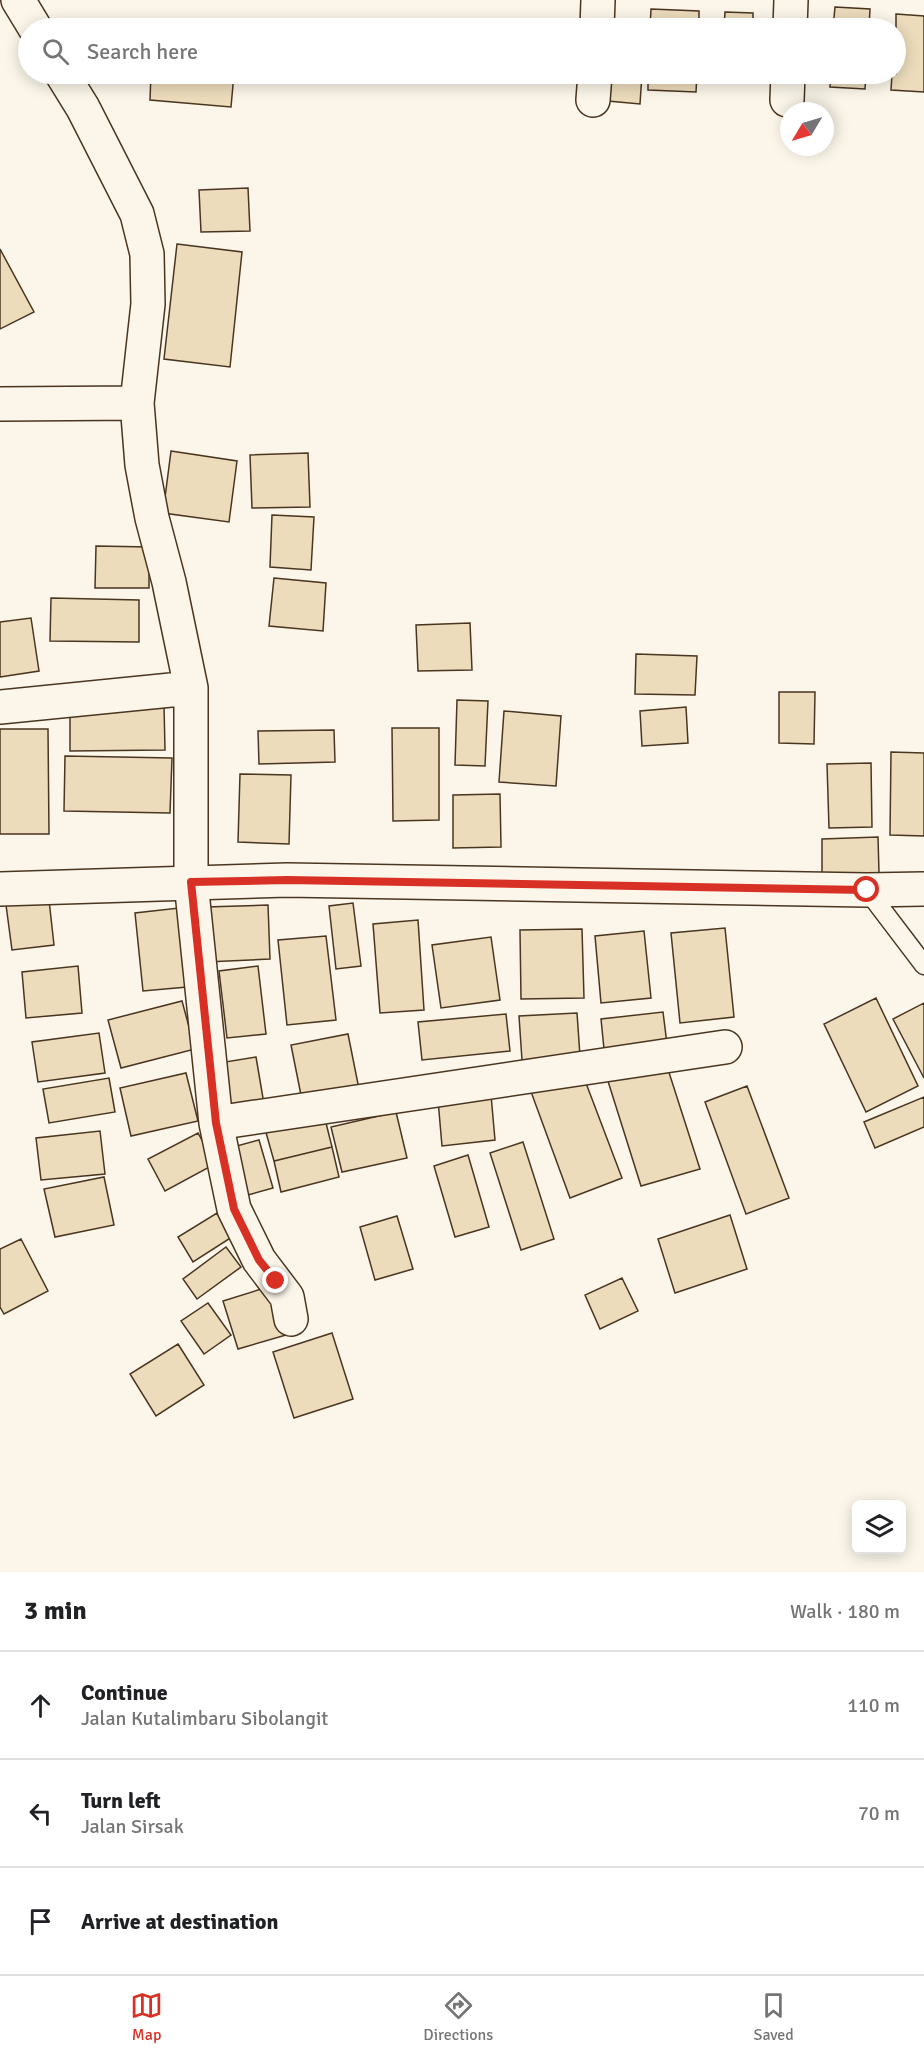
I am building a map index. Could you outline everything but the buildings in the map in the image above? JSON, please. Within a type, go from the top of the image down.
[{"type":"street","points":[[18,0],[29,18]]},
{"type":"street","points":[[597,18],[598,0]]},
{"type":"street","points":[[790,18],[791,0]]},
{"type":"street","points":[[68,84],[83,108],[137,214],[147,254],[148,304],[136,404],[142,465],[150,507],[170,582],[192,688],[191,882],[216,1123],[234,1209],[259,1260],[287,1297],[291,1319]]},
{"type":"street","points":[[0,404],[136,404]]},
{"type":"street","points":[[0,707],[192,688]]},
{"type":"street","points":[[0,889],[287,880],[867,890],[924,889]]},
{"type":"street","points":[[216,1123],[724,1047]]},
{"type":"lane","points":[[867,890],[924,965]]},
{"type":"route","points":[[276,1281],[259,1260],[234,1209],[216,1123],[191,882],[287,880],[867,890]]}]
